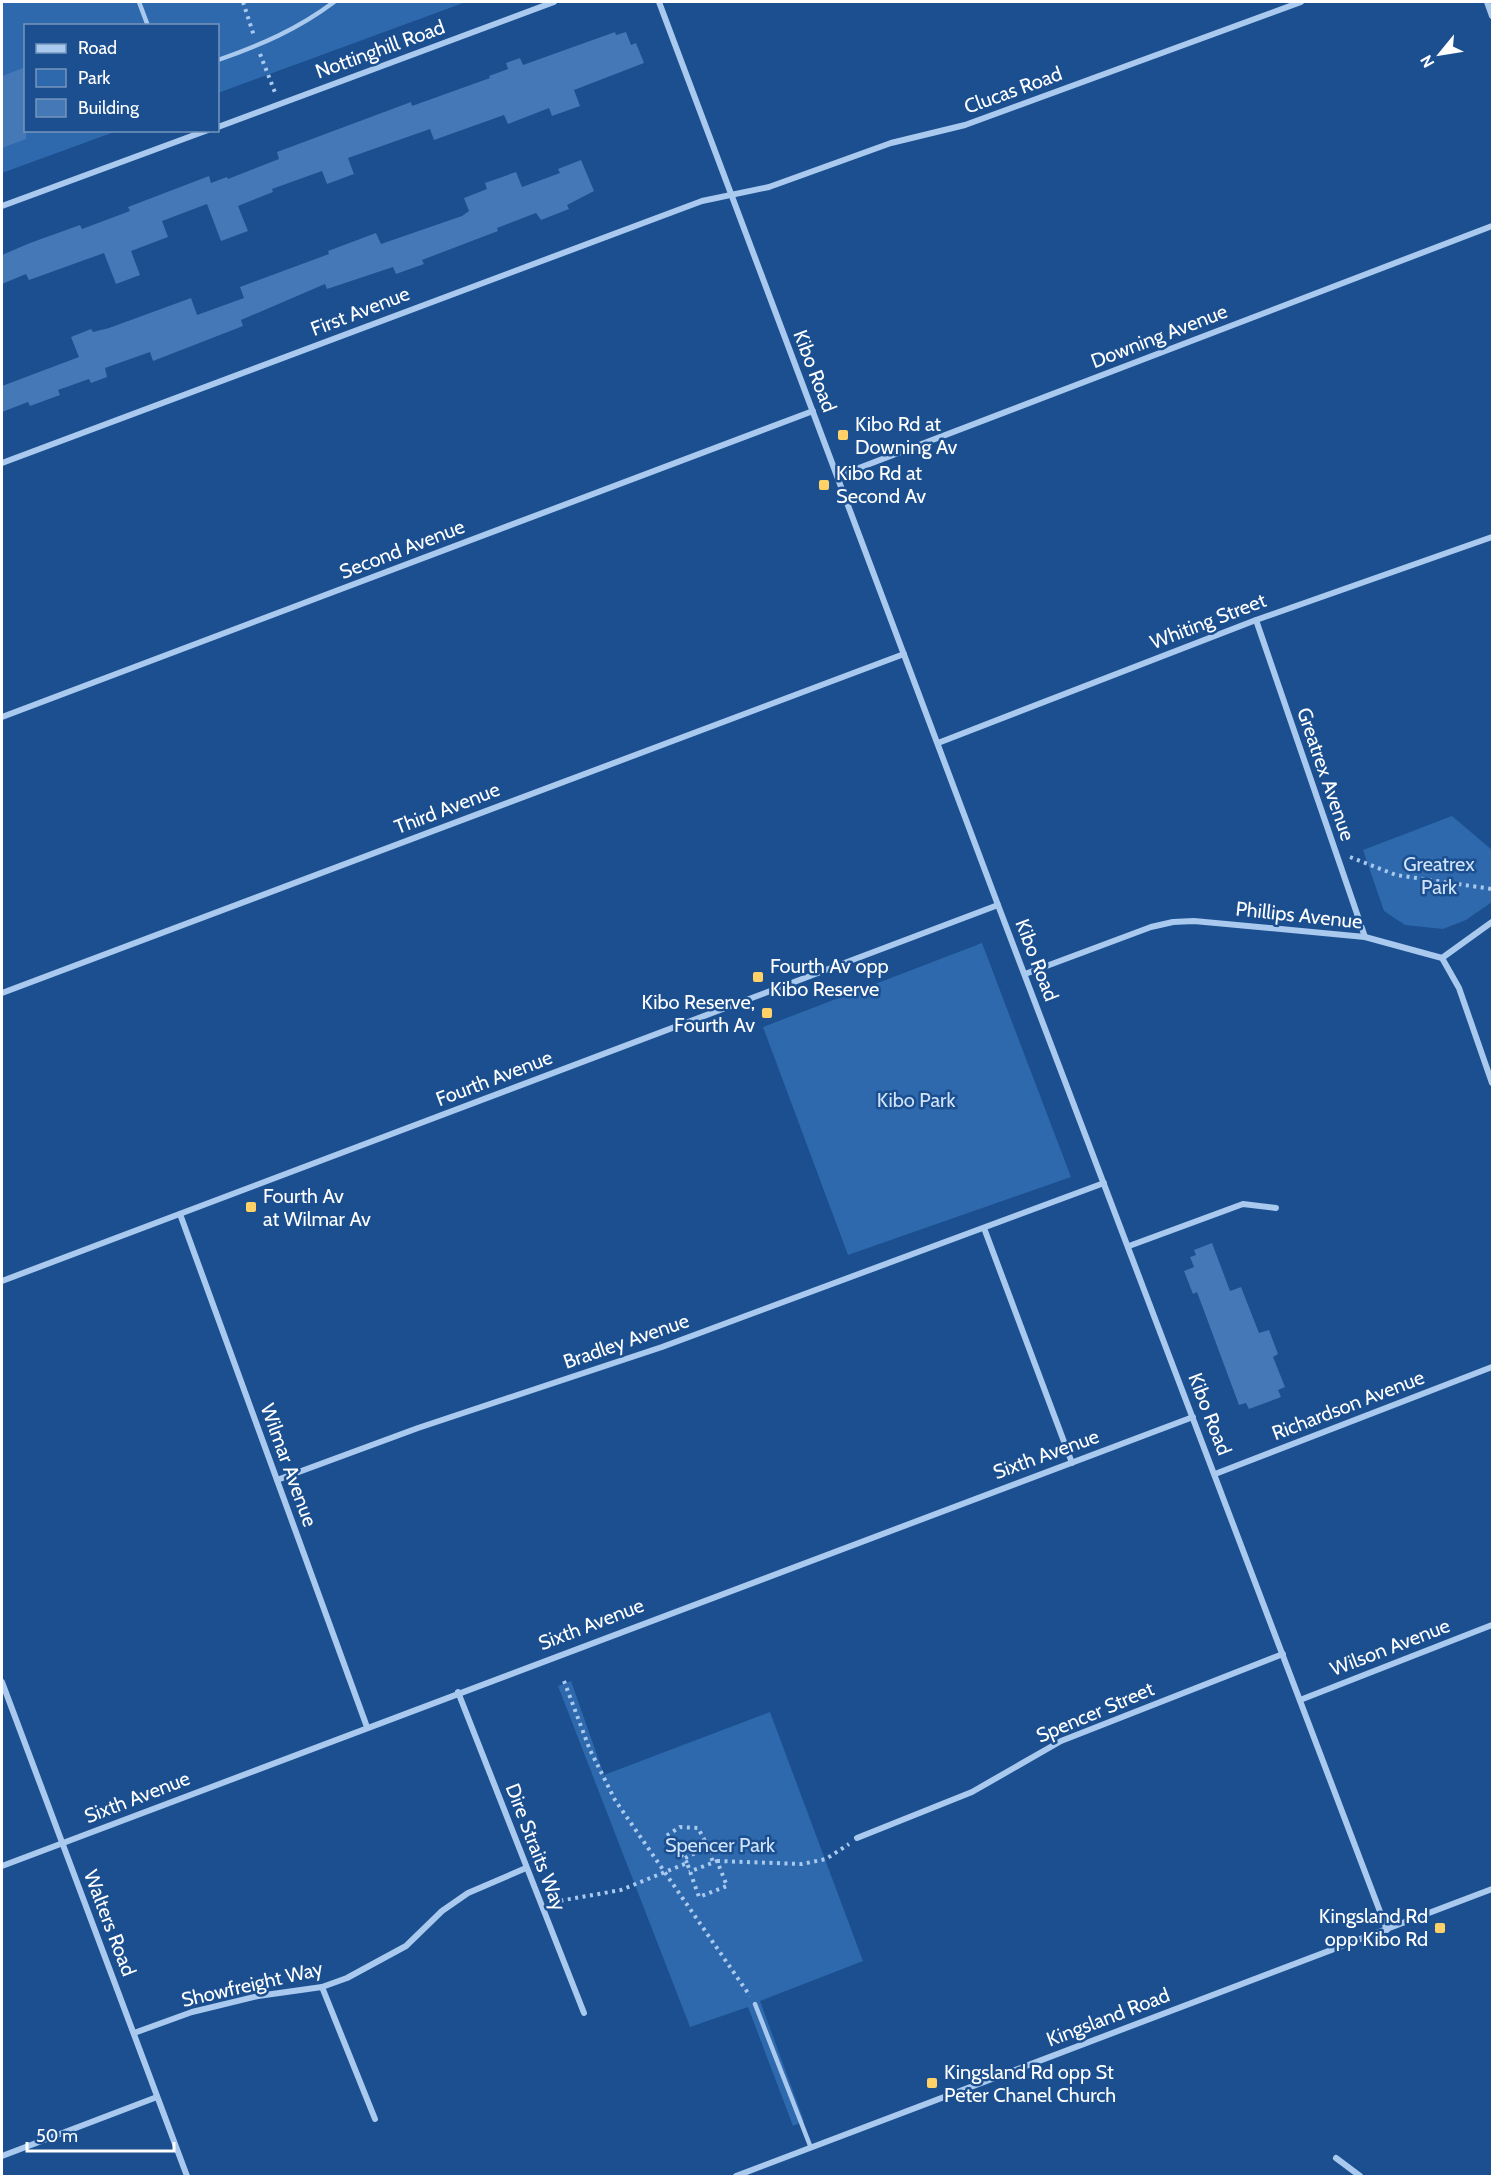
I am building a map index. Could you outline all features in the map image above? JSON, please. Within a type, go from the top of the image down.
[{"type":"street","name":"Nottinghill Road","points":[[219,127],[554,2]]},
{"type":"street","name":"Kibo Road","points":[[659,2],[998,905],[1129,1245],[1387,1930]]},
{"type":"street","name":"Clucas Road","points":[[731,196],[769,187],[891,143],[965,125],[1301,2]]},
{"type":"street","points":[[1487,2],[1492,16]]},
{"type":"street","points":[[2,207],[203,132]]},
{"type":"street","name":"First Avenue","points":[[2,464],[702,201],[731,196]]},
{"type":"street","name":"Downing Avenue","points":[[838,476],[1492,226]]},
{"type":"street","name":"Second Avenue","points":[[2,717],[813,411]]},
{"type":"street","name":"Whiting Street","points":[[938,743],[1256,620],[1492,537]]},
{"type":"street","name":"Greatrex Avenue","points":[[1256,620],[1365,937]]},
{"type":"street","name":"Third Avenue","points":[[2,993],[904,654]]},
{"type":"street","name":"Fourth Avenue","points":[[2,1281],[998,905]]},
{"type":"street","name":"Phillips Avenue","points":[[1025,975],[1151,927],[1173,922],[1194,921],[1365,937],[1442,958]]},
{"type":"street","points":[[1492,922],[1442,958],[1459,988],[1492,1083]]},
{"type":"street","name":"Bradley Avenue","points":[[277,1480],[400,1434],[662,1347],[1104,1183]]},
{"type":"street","points":[[1129,1245],[1243,1204],[1276,1208]]},
{"type":"street","name":"Wilmar Avenue","points":[[180,1214],[367,1727]]},
{"type":"street","points":[[984,1228],[1072,1463]]},
{"type":"street","name":"Richardson Avenue","points":[[1215,1474],[1492,1367]]},
{"type":"street","name":"Sixth Avenue","points":[[2,1866],[458,1692],[1193,1417]]},
{"type":"street","name":"Wilson Avenue","points":[[1300,1700],[1492,1625]]},
{"type":"street","name":"Spencer Street","points":[[857,1838],[972,1792],[1061,1741],[1283,1654]]},
{"type":"street","name":"Walters Road","points":[[2,1682],[187,2176]]},
{"type":"street","name":"Dire Straits Way","points":[[458,1692],[584,2013]]},
{"type":"street","name":"Showfreight Way","points":[[134,2033],[192,2012],[258,1996],[322,1987],[347,1978],[406,1946],[442,1911],[468,1893],[526,1868]]},
{"type":"street","name":"Kingsland Road","points":[[736,2176],[1492,1889]]},
{"type":"street","points":[[322,1987],[375,2119]]},
{"type":"street","points":[[2,2156],[157,2097]]},
{"type":"street","points":[[1336,2158],[1360,2176]]},
{"type":"lane","points":[[139,2],[147,24]]},
{"type":"lane","points":[[219,60],[269,42],[308,21],[334,2]]},
{"type":"lane","points":[[186,132],[188,138]]},
{"type":"lane","points":[[755,2004],[811,2148]]},
{"type":"path","points":[[1336,852],[1396,875],[1492,889]]},
{"type":"path","points":[[564,1681],[603,1780],[755,2004]]},
{"type":"path","points":[[680,1827],[698,1828],[706,1843],[727,1886],[699,1897],[686,1861],[670,1851],[666,1843],[666,1836],[680,1827]]},
{"type":"path","points":[[689,1872],[715,1862],[802,1864],[826,1859],[857,1838]]},
{"type":"path","points":[[540,1905],[621,1890],[686,1861],[704,1849],[706,1843]]},
{"type":"green space","points":[[2,2],[466,2],[219,93],[219,24],[24,24],[24,132],[114,132],[2,173]]},
{"type":"green space","name":"Greatrex Park","points":[[1452,816],[1492,850],[1492,902],[1466,920],[1443,929],[1405,925],[1384,911],[1363,850]]},
{"type":"green space","name":"Kibo Park","points":[[982,943],[1071,1177],[848,1255],[763,1027]]},
{"type":"green space","name":"Spencer Park","points":[[571,1681],[604,1775],[770,1712],[863,1961],[760,2001],[804,2121],[793,2126],[748,2007],[690,2027],[558,1686]]},
{"type":"building","points":[[615,32],[616,35],[626,32],[631,45],[636,43],[644,63],[574,90],[580,106],[552,116],[549,108],[508,124],[504,115],[434,140],[430,129],[348,158],[354,174],[327,184],[322,171],[272,189],[273,192],[238,206],[248,231],[221,241],[207,204],[162,221],[168,237],[131,251],[140,275],[116,284],[104,253],[29,280],[26,274],[2,284],[2,255],[30,243],[80,225],[82,229],[130,211],[128,207],[209,176],[211,183],[227,177],[228,179],[279,159],[277,152],[411,102],[412,106],[490,78],[489,76],[508,69],[506,63],[520,58],[523,65]]},
{"type":"building","points":[[24,68],[24,132],[26,132],[26,139],[2,148],[2,76]]},
{"type":"building","points":[[581,160],[594,191],[567,205],[569,209],[541,220],[536,213],[497,228],[498,231],[422,260],[424,264],[396,274],[393,267],[327,289],[325,284],[241,320],[243,326],[153,361],[150,352],[105,368],[107,377],[91,383],[89,379],[58,390],[60,395],[30,406],[28,402],[2,412],[2,386],[79,357],[71,337],[91,329],[93,332],[109,328],[191,298],[197,315],[244,298],[240,287],[329,254],[328,251],[376,233],[381,244],[462,216],[469,211],[464,198],[487,189],[485,183],[516,172],[522,187],[560,173],[558,169]]},
{"type":"building","points":[[1212,1243],[1230,1291],[1241,1287],[1259,1333],[1269,1330],[1278,1354],[1273,1357],[1285,1387],[1278,1390],[1281,1397],[1249,1409],[1246,1403],[1239,1405],[1197,1292],[1193,1294],[1184,1271],[1194,1267],[1190,1257],[1196,1255],[1194,1250]]},
{"type":"place","name":"Kibo Rd at Downing Av","points":[[843,435]]},
{"type":"place","name":"Kibo Rd at Second Av","points":[[824,485]]},
{"type":"place","name":"Fourth Av opp Kibo Reserve","points":[[758,977]]},
{"type":"place","name":"Kibo Reserve, Fourth Av","points":[[767,1013]]},
{"type":"place","name":"Fourth Av at Wilmar Av","points":[[251,1207]]},
{"type":"place","name":"Kingsland Rd opp Kibo Rd","points":[[1440,1928]]},
{"type":"place","name":"Kingsland Rd opp St Peter Chanel Church","points":[[932,2083]]}]
